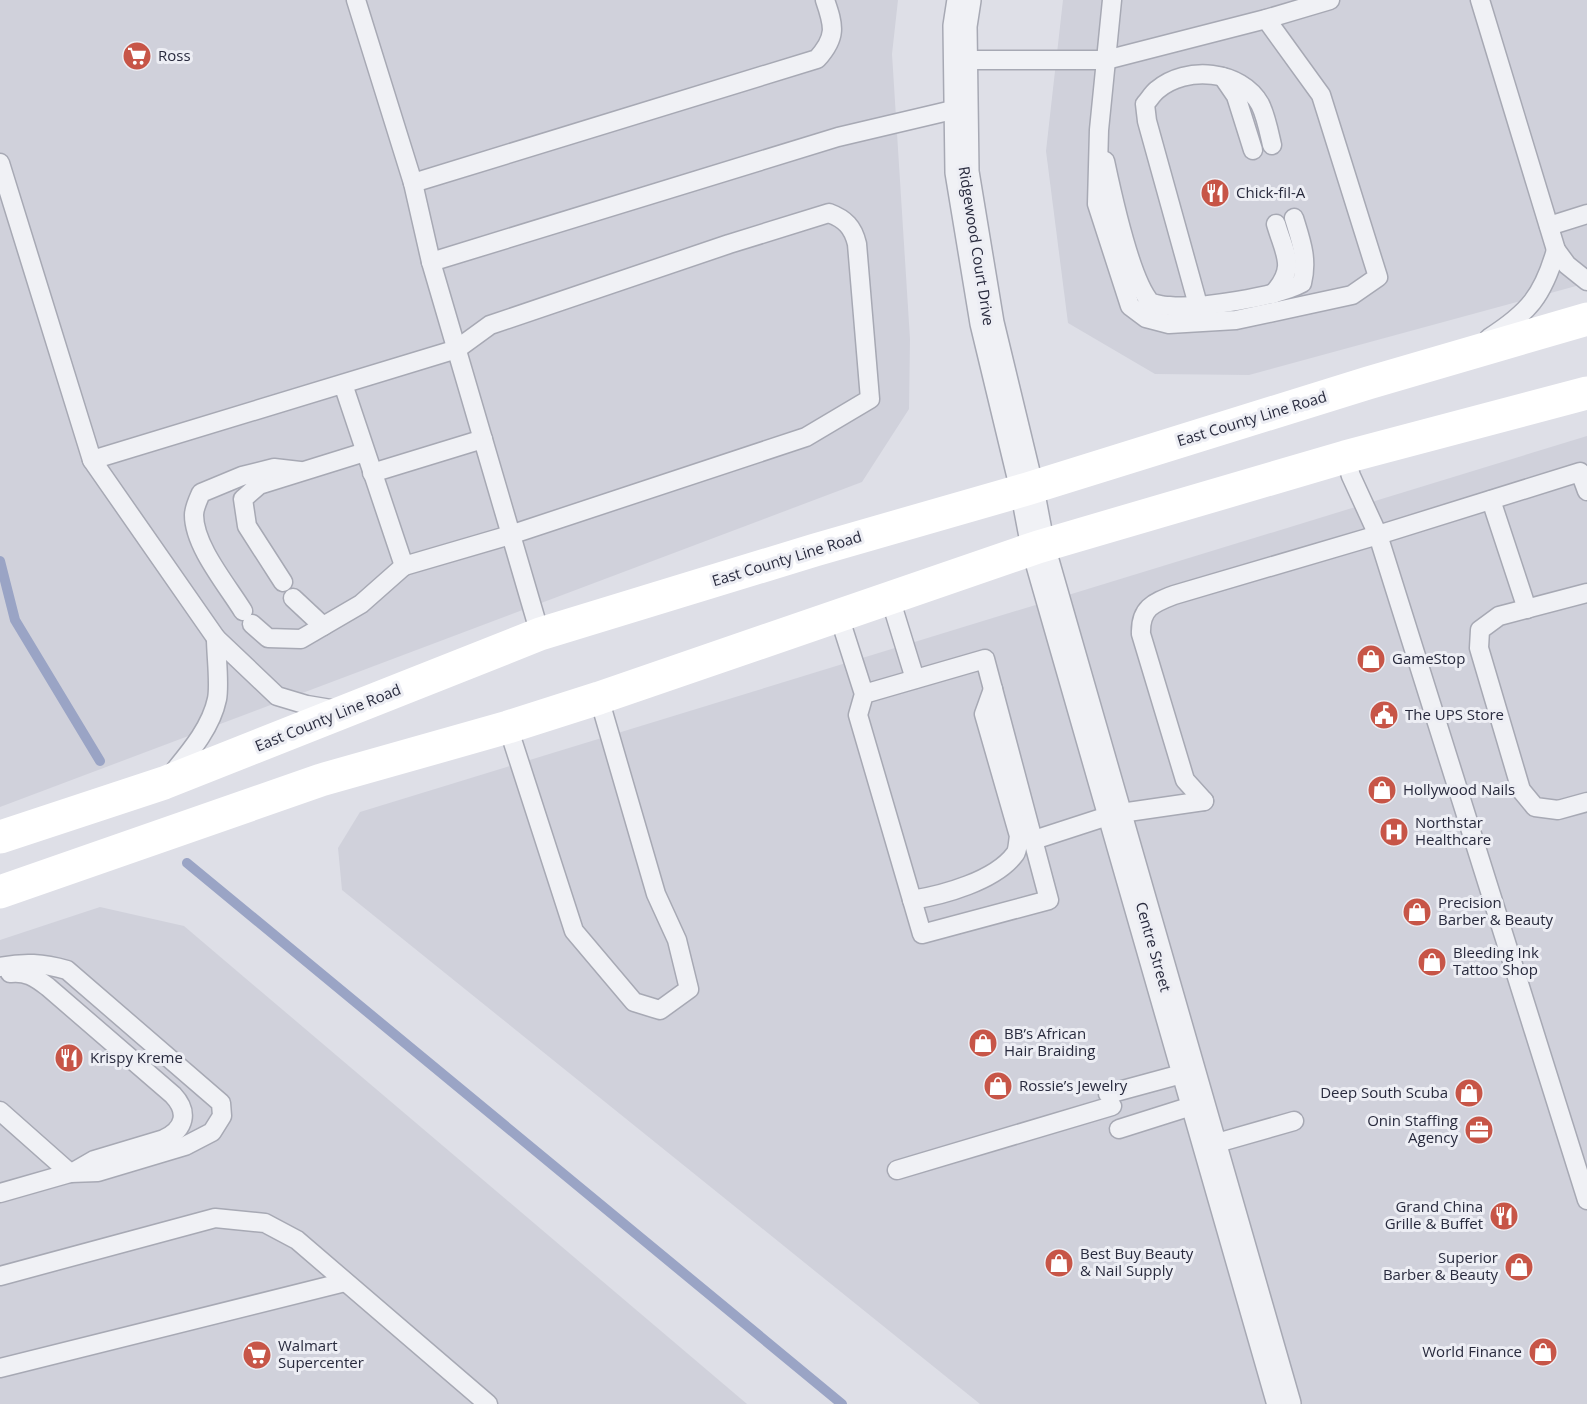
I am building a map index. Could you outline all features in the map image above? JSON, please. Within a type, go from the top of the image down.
[{"type":"main road","name":"East County Line Road","points":[[0,837],[164,783],[540,634],[815,550],[1027,489],[1368,382],[1587,319]]},
{"type":"main road","points":[[0,892],[321,780],[508,727],[599,698],[1038,548],[1345,457],[1587,393]]},
{"type":"street","name":"Ridgewood Court Drive","points":[[964,0],[960,26],[962,172],[987,323],[1027,489]]},
{"type":"street","name":"Centre Street","points":[[1027,489],[1038,548],[1284,1404]]},
{"type":"lane","points":[[356,0],[413,183],[431,262],[540,634]]},
{"type":"lane","points":[[413,183],[817,59],[828,48],[832,36],[832,21],[825,0]]},
{"type":"lane","points":[[1112,0],[1099,130],[1097,204],[1130,306],[1146,318],[1169,324],[1236,320],[1352,295],[1378,277],[1321,95],[1266,19]]},
{"type":"lane","points":[[961,60],[1106,60],[1330,0]]},
{"type":"lane","points":[[1480,0],[1556,250],[1567,265],[1587,281]]},
{"type":"lane","points":[[1198,305],[1147,121],[1145,104],[1158,89],[1178,79],[1198,75],[1222,75],[1234,80],[1253,95],[1261,105],[1272,145]]},
{"type":"lane","points":[[1222,75],[1236,96],[1253,150]]},
{"type":"lane","points":[[431,262],[838,137],[961,108]]},
{"type":"lane","points":[[1099,130],[1112,197],[1139,286],[1151,303],[1170,307],[1198,305],[1273,294],[1302,283],[1305,256],[1294,218]]},
{"type":"lane","points":[[0,163],[92,460],[216,638],[277,696],[307,705],[344,711]]},
{"type":"lane","points":[[92,460],[457,349],[490,325],[729,244],[829,213],[843,218],[854,231],[870,399],[806,437],[510,535],[404,566],[361,604],[301,639],[268,638],[248,617],[201,543],[194,508],[201,493],[242,476],[274,468],[300,471]]},
{"type":"lane","points":[[1549,226],[1587,214]]},
{"type":"lane","points":[[1273,294],[1283,283],[1288,270],[1276,224]]},
{"type":"lane","points":[[1463,355],[1526,311],[1543,288],[1556,250]]},
{"type":"lane","points":[[343,384],[404,566]]},
{"type":"lane","points":[[372,473],[483,439]]},
{"type":"lane","points":[[282,582],[247,526],[243,499],[259,485],[365,452]]},
{"type":"lane","points":[[1345,457],[1351,476],[1378,535],[1587,1200]]},
{"type":"lane","points":[[1034,840],[1114,814],[1204,801],[1185,780],[1141,634],[1144,614],[1152,604],[1174,595],[1580,472],[1587,491]]},
{"type":"lane","points":[[1491,500],[1527,609]]},
{"type":"lane","points":[[1587,593],[1499,616],[1480,630],[1479,648],[1521,790],[1535,807],[1558,810],[1587,802]]},
{"type":"lane","points":[[293,598],[323,626]]},
{"type":"lane","points":[[890,598],[915,679]]},
{"type":"lane","points":[[839,616],[864,694],[858,715],[922,934],[1049,900],[985,660],[864,694]]},
{"type":"lane","points":[[164,783],[193,748],[217,698],[216,638]]},
{"type":"lane","points":[[912,900],[936,896],[984,878],[1016,853],[1019,836],[984,714],[993,689]]},
{"type":"lane","points":[[508,727],[574,931],[634,1002],[660,1010],[689,989],[677,940],[656,894],[599,698]]},
{"type":"lane","points":[[0,967],[19,963],[44,964],[67,970],[221,1103],[222,1116],[212,1132],[185,1146],[98,1172],[70,1173],[0,1111]]},
{"type":"lane","points":[[0,974],[21,972],[32,975],[48,987],[180,1102],[183,1112],[181,1125],[175,1134],[94,1160],[70,1173],[0,1193]]},
{"type":"lane","points":[[897,1170],[1189,1072]]},
{"type":"lane","points":[[1119,1128],[1198,1104]]},
{"type":"lane","points":[[1210,1145],[1294,1121]]},
{"type":"lane","points":[[0,1276],[215,1218],[265,1223],[297,1240],[488,1404]]},
{"type":"lane","points":[[0,1368],[345,1282]]},
{"type":"shaded area","points":[[0,0],[898,0],[892,54],[910,339],[909,409],[862,482],[0,807]]},
{"type":"shaded area","points":[[1063,0],[1587,0],[1587,283],[1249,375],[1155,374],[1068,323],[1046,151]]},
{"type":"shaded area","points":[[1587,436],[1587,1404],[980,1404],[342,890],[338,848],[360,812]]},
{"type":"shaded area","points":[[100,907],[184,926],[747,1404],[0,1404],[0,940]]},
{"type":"waterway","points":[[0,561],[15,620],[100,761]]},
{"type":"waterway","points":[[187,863],[842,1404]]},
{"type":"place","name":"Ross","points":[[137,56]]},
{"type":"place","name":"Chick-fil-A","points":[[1215,193]]},
{"type":"place","name":"GameStop","points":[[1371,659]]},
{"type":"place","name":"The UPS Store","points":[[1384,715]]},
{"type":"place","name":"Hollywood Nails","points":[[1382,790]]},
{"type":"place","name":"Northstar Healthcare","points":[[1394,832]]},
{"type":"place","name":"Precision Barber & Beauty","points":[[1417,912]]},
{"type":"place","name":"Bleeding Ink Tattoo Shop","points":[[1432,962]]},
{"type":"place","name":"BB’s African Hair Braiding","points":[[983,1043]]},
{"type":"place","name":"Krispy Kreme","points":[[69,1058]]},
{"type":"place","name":"Rossie’s Jewelry","points":[[998,1086]]},
{"type":"place","name":"Deep South Scuba","points":[[1469,1093]]},
{"type":"place","name":"Onin Staffing Agency","points":[[1479,1130]]},
{"type":"place","name":"Grand China Grille & Buffet","points":[[1504,1216]]},
{"type":"place","name":"Best Buy Beauty & Nail Supply","points":[[1059,1263]]},
{"type":"place","name":"Superior Barber & Beauty","points":[[1519,1267]]},
{"type":"place","name":"World Finance","points":[[1543,1352]]},
{"type":"place","name":"Walmart Supercenter","points":[[257,1355]]}]
